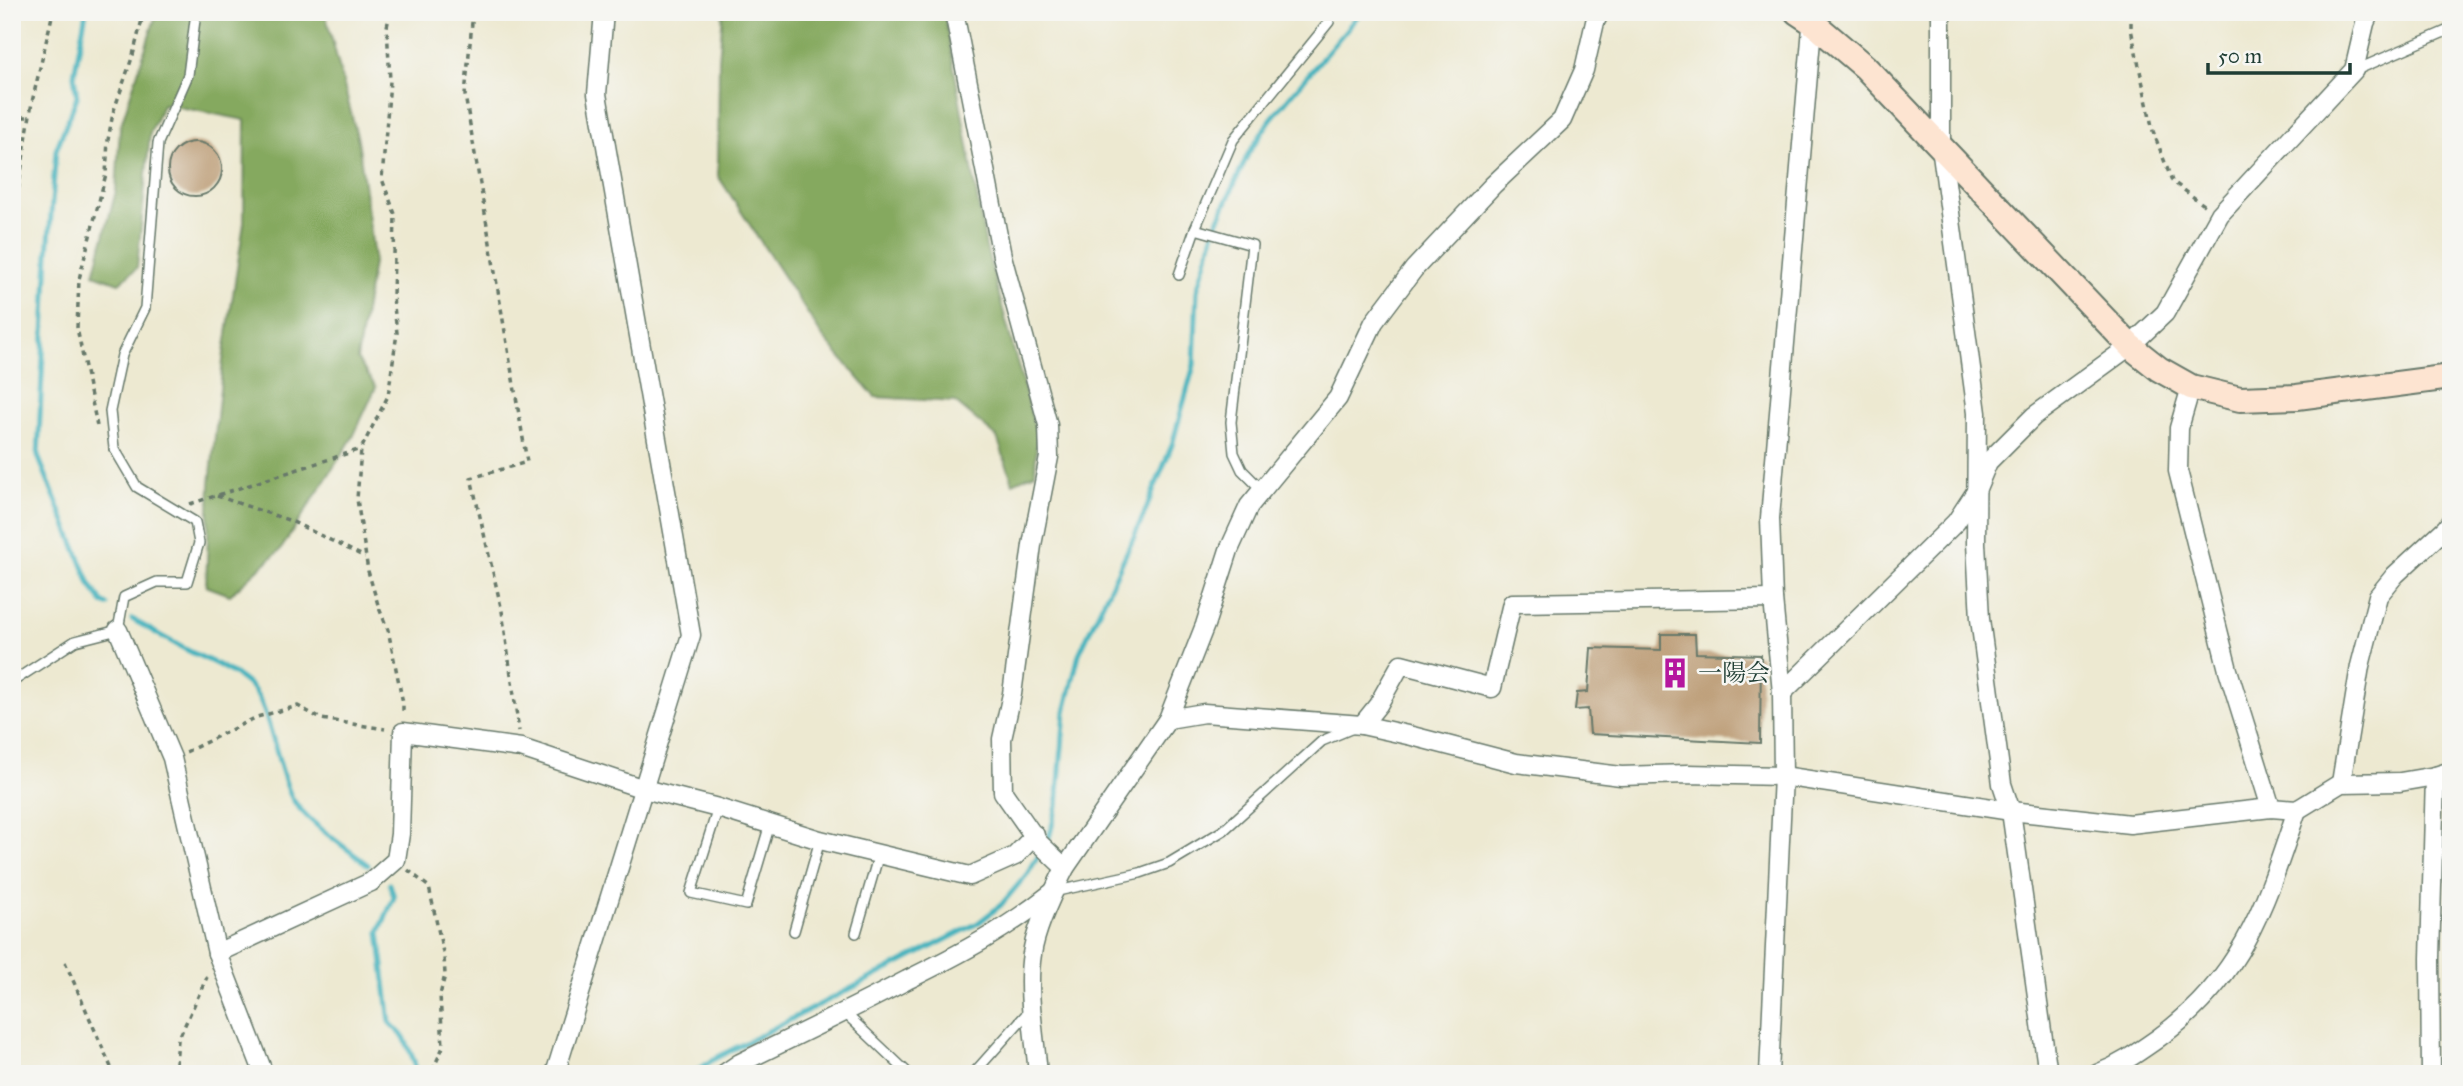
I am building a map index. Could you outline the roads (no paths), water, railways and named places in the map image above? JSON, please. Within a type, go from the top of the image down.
[{"type":"street","points":[[555,1074],[691,635],[597,94],[604,12]]},
{"type":"street","points":[[954,12],[1002,256],[1048,425],[1049,457],[1032,545],[1012,694],[1002,739],[1003,792],[1036,839],[1058,862]]},
{"type":"street","points":[[1038,1074],[1032,1009],[1032,954],[1053,892],[1058,862],[1168,719],[1205,625],[1229,550],[1249,506],[1338,398],[1374,322],[1414,269],[1493,185],[1562,120],[1584,70],[1595,22],[1600,12]]},
{"type":"street","points":[[1941,12],[1941,146],[1977,413],[1975,494],[1980,619],[2002,783],[2011,811],[2048,1074]]},
{"type":"street","points":[[1782,693],[1956,522],[1975,494],[1988,462],[2034,416],[2130,346],[2165,313],[2220,214],[2354,70],[2370,12]]},
{"type":"street","points":[[1807,15],[1865,67],[2130,346],[2159,369],[2191,387],[2240,399],[2297,397],[2451,377]]},
{"type":"street","points":[[1769,1074],[1783,776],[1782,693],[1773,599],[1770,518],[1807,15]]},
{"type":"street","points":[[2191,387],[2179,428],[2178,471],[2228,670],[2271,808]]},
{"type":"street","points":[[2341,783],[2360,666],[2378,596],[2395,575],[2451,521]]},
{"type":"street","points":[[1362,725],[1378,705],[1401,664],[1492,688],[1512,603],[1773,599]]},
{"type":"street","points":[[118,630],[172,758],[217,953],[264,1074]]},
{"type":"street","points":[[1168,719],[1204,713],[1362,725],[1516,764],[1621,776],[1783,776],[2011,811],[2130,824],[2271,808],[2297,810],[2341,783],[2400,782],[2443,774],[2431,958],[2431,1074]]},
{"type":"street","points":[[217,953],[371,882],[396,860],[400,834],[403,732],[521,748],[644,789],[719,808],[820,840],[970,876],[1015,856],[1036,839]]},
{"type":"street","points":[[2097,1074],[2121,1069],[2192,1012],[2216,987],[2238,957],[2267,898],[2297,810]]},
{"type":"street","points":[[724,1074],[745,1069],[991,937],[1053,892]]},
{"type":"lane","points":[[12,682],[75,641],[118,630],[124,597],[157,582],[187,582],[199,543],[195,522],[136,487],[114,448],[110,411],[122,355],[145,308],[158,143],[188,75],[196,12]]},
{"type":"lane","points":[[1179,275],[1233,140],[1329,22]]},
{"type":"lane","points":[[2354,70],[2451,29]]},
{"type":"lane","points":[[1199,230],[1252,245],[1231,422],[1234,453],[1242,471],[1262,490]]},
{"type":"lane","points":[[1053,892],[1140,873],[1169,863],[1224,830],[1322,741],[1362,725]]},
{"type":"lane","points":[[719,808],[691,893],[746,905],[770,824]]},
{"type":"lane","points":[[794,930],[820,840]]},
{"type":"lane","points":[[856,933],[879,854]]},
{"type":"lane","points":[[973,1074],[1032,1009]]},
{"type":"lane","points":[[845,1013],[909,1074]]},
{"type":"waterway","points":[[86,12],[74,75],[77,97],[56,150],[38,456],[90,584],[107,605]]},
{"type":"waterway","points":[[692,1074],[714,1059],[978,923],[1001,905],[1028,873],[1049,838],[1057,806],[1065,712],[1079,654],[1140,524],[1172,445],[1194,365],[1197,291],[1216,225],[1248,154],[1271,119],[1361,12]]},
{"type":"waterway","points":[[132,619],[225,668],[252,688],[263,708],[292,798],[316,825],[368,865]]},
{"type":"waterway","points":[[390,884],[394,897],[379,932],[390,1023],[404,1037],[414,1061],[416,1074]]},
{"type":"place","name":"一陽会","points":[[1675,673]]}]
